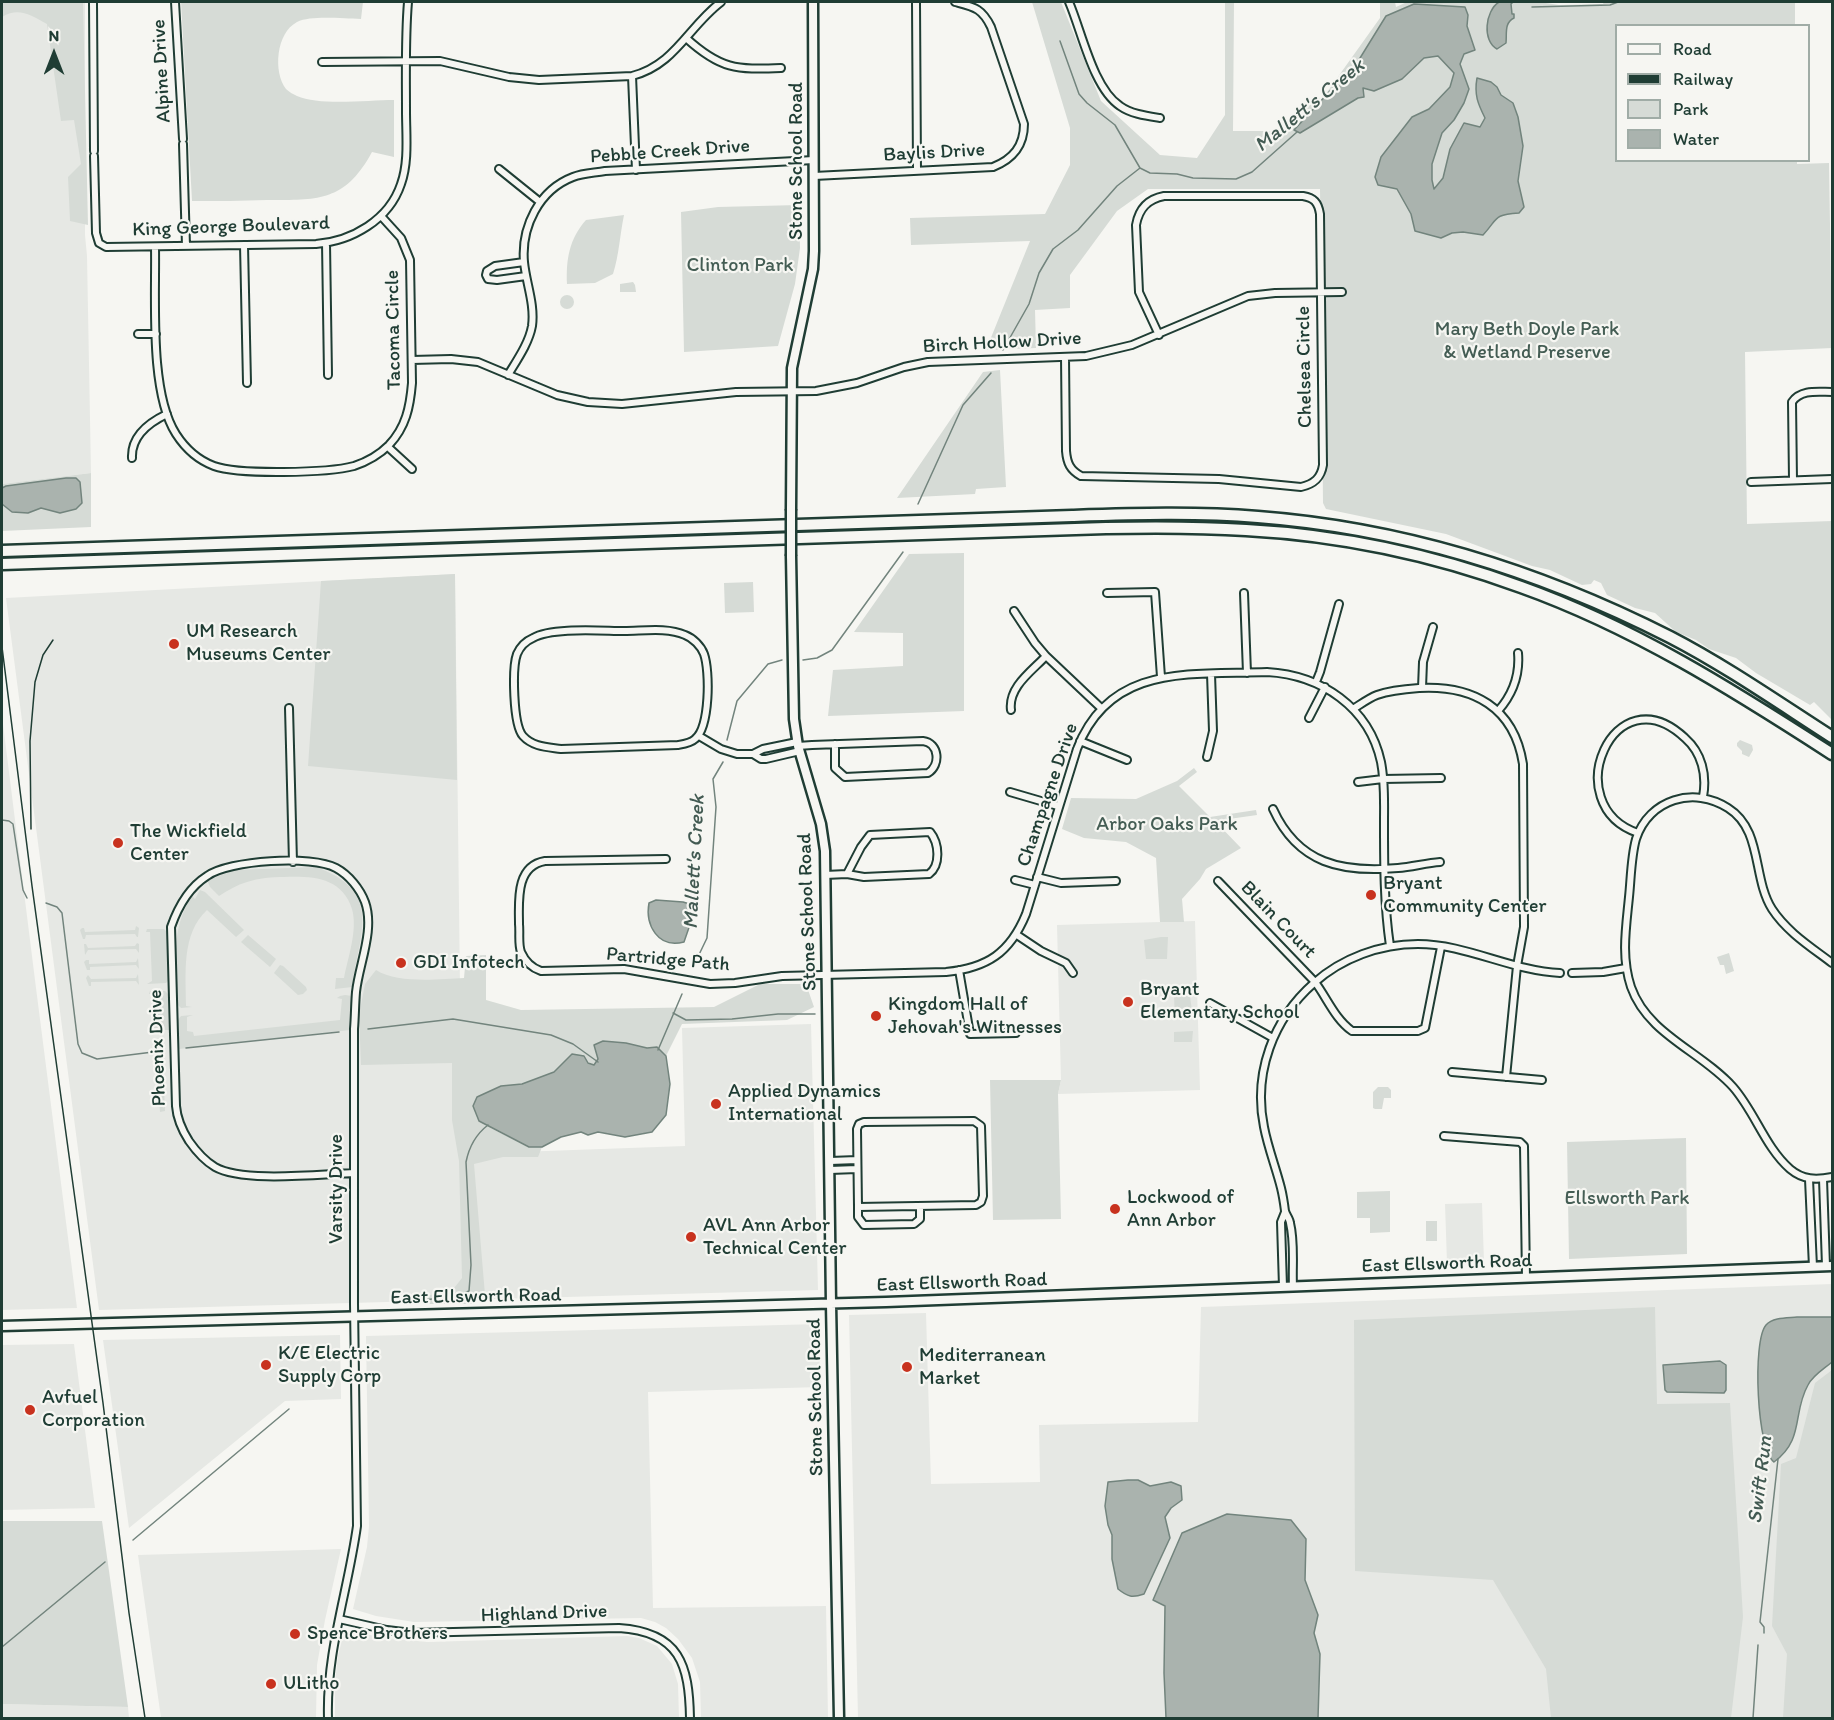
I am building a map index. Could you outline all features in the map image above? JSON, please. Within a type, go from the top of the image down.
[{"type":"highway","points":[[3,551],[1184,513],[1259,517],[1340,527],[1405,540],[1475,557],[1536,578],[1670,638],[1731,672],[1833,737]]},
{"type":"highway","points":[[4,564],[1106,528],[1180,527],[1302,535],[1344,541],[1444,563],[1520,586],[1634,636],[1707,675],[1833,753]]},
{"type":"main road","name":"Stone School Road","points":[[813,2],[813,269],[795,347],[790,392],[793,701],[798,747],[821,824],[825,851],[839,1719]]},
{"type":"main road","name":"East Ellsworth Road","points":[[2,1326],[831,1304],[1829,1266]]},
{"type":"street","name":"King George Boulevard","points":[[93,2],[96,233],[99,243],[106,247],[327,243],[348,237],[381,216],[394,200],[406,164],[408,2]]},
{"type":"street","name":"Alpine Drive","points":[[175,2],[186,246]]},
{"type":"street","points":[[322,62],[453,63],[523,79],[632,76],[646,73],[661,64],[697,24],[721,2]]},
{"type":"street","points":[[916,2],[917,171]]},
{"type":"street","name":"Baylis Drive","points":[[814,176],[993,167],[1011,157],[1022,141],[1024,124],[992,27],[983,13],[955,2]]},
{"type":"street","points":[[1070,2],[1099,82],[1107,95],[1121,107],[1160,118]]},
{"type":"street","points":[[686,38],[701,52],[727,65],[748,69],[781,68]]},
{"type":"street","points":[[632,76],[636,170]]},
{"type":"street","name":"Pebble Creek Drive","points":[[508,375],[524,348],[532,327],[532,304],[524,262],[526,230],[540,202],[562,183],[574,177],[605,171],[814,160]]},
{"type":"street","points":[[499,169],[540,202]]},
{"type":"street","name":"Chelsea Circle","points":[[1065,357],[1066,451],[1069,465],[1081,476],[1166,476],[1293,487],[1309,485],[1319,478],[1323,465],[1319,205],[1311,198],[1283,196],[1164,196],[1147,203],[1138,216],[1139,292],[1159,335]]},
{"type":"street","name":"Tacoma Circle","points":[[155,247],[159,380],[167,414],[176,434],[189,451],[202,460],[227,470],[244,472],[333,469],[354,466],[388,447],[407,418],[412,393],[410,260],[402,238],[381,216]]},
{"type":"street","points":[[327,243],[328,375]]},
{"type":"street","points":[[244,245],[247,383]]},
{"type":"street","points":[[524,262],[495,266],[487,271],[486,275],[488,279],[497,280],[526,276]]},
{"type":"street","name":"Birch Hollow Drive","points":[[412,360],[472,361],[490,366],[557,395],[605,403],[642,403],[736,392],[816,391],[837,388],[910,365],[928,362],[1086,356],[1119,349],[1159,335],[1248,296],[1275,293],[1342,292]]},
{"type":"street","points":[[138,334],[156,334]]},
{"type":"street","points":[[1793,480],[1792,402],[1798,394],[1833,392]]},
{"type":"street","points":[[132,458],[131,449],[136,438],[155,420],[167,414]]},
{"type":"street","points":[[388,447],[412,470]]},
{"type":"street","points":[[1751,482],[1833,479]]},
{"type":"street","points":[[1107,593],[1155,592],[1161,677]]},
{"type":"street","points":[[1244,593],[1247,673]]},
{"type":"street","points":[[1316,682],[1339,604]]},
{"type":"street","points":[[1014,611],[1046,656],[1101,708]]},
{"type":"street","points":[[1422,688],[1423,662],[1433,627]]},
{"type":"street","points":[[671,631],[686,635],[700,645],[707,665],[707,715],[699,736],[695,740],[678,746],[561,749],[532,743],[521,734],[516,718],[515,664],[517,654],[522,646],[532,638],[541,634],[558,632],[671,631]]},
{"type":"street","points":[[1498,711],[1506,703],[1516,679],[1519,665],[1518,653]]},
{"type":"street","points":[[1011,710],[1014,691],[1046,656]]},
{"type":"street","name":"Champagne Drive","points":[[828,976],[959,970],[991,960],[1017,935],[1038,877],[1058,806],[1080,741],[1101,708],[1128,688],[1161,677],[1211,674],[1283,673],[1316,682],[1353,709],[1361,718],[1374,741],[1383,779],[1385,911],[1390,946]]},
{"type":"street","points":[[1207,757],[1213,731],[1211,674]]},
{"type":"street","points":[[1309,718],[1325,687]]},
{"type":"street","points":[[1353,709],[1383,693],[1422,688],[1462,691],[1490,704],[1513,731],[1521,751],[1523,764],[1525,910],[1506,1077]]},
{"type":"street","points":[[289,708],[293,862]]},
{"type":"street","points":[[1638,833],[1623,827],[1613,818],[1606,810],[1599,794],[1598,775],[1603,753],[1611,737],[1622,726],[1635,720],[1652,720],[1662,723],[1684,737],[1700,757],[1705,783],[1703,797]]},
{"type":"street","points":[[699,736],[721,749],[737,754],[753,754],[761,759],[798,747],[835,744],[928,741],[935,750],[936,764],[932,771],[923,774],[845,777],[835,768],[835,744]]},
{"type":"street","points":[[1080,741],[1127,760]]},
{"type":"street","points":[[1358,782],[1441,778]]},
{"type":"street","points":[[1010,792],[1058,806]]},
{"type":"street","points":[[1833,963],[1784,925],[1772,908],[1764,893],[1752,841],[1744,822],[1729,808],[1703,797],[1683,797],[1664,804],[1645,821],[1638,833],[1634,852],[1626,929],[1626,968],[1635,995],[1654,1023],[1669,1037],[1721,1074],[1744,1101],[1783,1161],[1799,1175],[1809,1179],[1833,1177]]},
{"type":"street","points":[[1273,809],[1285,832],[1294,842],[1315,858],[1343,868],[1384,868],[1440,862]]},
{"type":"street","points":[[825,875],[847,874],[864,877],[930,874],[936,865],[935,838],[930,832],[870,835],[847,874]]},
{"type":"street","name":"Partridge Path","points":[[666,859],[545,861],[532,866],[525,875],[519,893],[520,946],[527,962],[534,969],[541,971],[624,969],[710,984],[735,983],[767,977],[828,976]]},
{"type":"street","name":"Phoenix Drive","points":[[293,862],[248,863],[222,868],[208,874],[196,884],[177,911],[170,937],[177,1117],[194,1148],[215,1167],[224,1171],[258,1176],[354,1173]]},
{"type":"street","name":"Varsity Drive","points":[[293,862],[316,862],[335,868],[349,877],[360,891],[368,913],[368,930],[356,992],[355,1020],[354,1316],[357,1526],[353,1558],[331,1657],[328,1719]]},
{"type":"street","points":[[1038,877],[1061,883],[1116,881]]},
{"type":"street","name":"Champagne Drive","points":[[1015,880],[1035,885]]},
{"type":"street","name":"Blain Court","points":[[1218,881],[1315,982],[1325,1000],[1346,1027],[1352,1031],[1421,1030],[1427,1023],[1441,947]]},
{"type":"street","points":[[1017,935],[1041,951],[1066,963],[1073,973]]},
{"type":"street","points":[[1293,1287],[1290,1222],[1285,1212],[1262,1113],[1263,1077],[1273,1038],[1288,1011],[1315,982],[1351,959],[1390,946],[1421,944],[1441,947],[1535,971],[1560,973]]},
{"type":"street","points":[[1572,973],[1603,972],[1626,968]]},
{"type":"street","points":[[959,970],[970,1034],[1016,1033]]},
{"type":"street","points":[[1210,1003],[1273,1038]]},
{"type":"street","points":[[1452,1072],[1542,1080]]},
{"type":"street","points":[[858,1207],[976,1205],[981,1202],[983,1196],[981,1126],[978,1123],[974,1121],[864,1122],[859,1124],[857,1169],[858,1217],[860,1223],[864,1225],[914,1224],[920,1219],[920,1206]]},
{"type":"street","points":[[1444,1136],[1520,1142],[1524,1146],[1526,1278]]},
{"type":"street","points":[[830,1165],[857,1160]]},
{"type":"street","points":[[830,1165],[857,1169]]},
{"type":"street","points":[[1809,1179],[1813,1267]]},
{"type":"street","points":[[1822,1179],[1829,1266]]},
{"type":"street","points":[[1283,1287],[1281,1222],[1285,1212]]},
{"type":"street","name":"Highland Drive","points":[[339,1619],[412,1633],[620,1628],[647,1632],[663,1640],[674,1650],[684,1666],[689,1690],[690,1719]]},
{"type":"shaded area","points":[[2,2],[85,2],[85,235],[91,473],[2,484]]},
{"type":"shaded area","points":[[455,574],[462,1154],[685,1146],[682,1028],[811,1024],[818,1290],[99,1310],[6,598]]},
{"type":"shaded area","points":[[2,716],[36,988],[77,1308],[2,1310]]},
{"type":"shaded area","name":"Bryant Elementary School","points":[[1195,921],[1200,1090],[1058,1094],[1061,1080],[1057,925]]},
{"type":"shaded area","points":[[1482,1203],[1484,1262],[1447,1263],[1445,1204]]},
{"type":"shaded area","points":[[1832,1284],[1832,1718],[858,1718],[849,1315],[926,1313],[931,1484],[1040,1482],[1039,1425],[1198,1422],[1201,1307]]},
{"type":"shaded area","points":[[819,1324],[820,1387],[648,1392],[653,1608],[826,1606],[828,1718],[701,1718],[700,1682],[692,1658],[678,1639],[666,1628],[641,1618],[414,1622],[376,1616],[353,1609],[367,1547],[369,1526],[366,1336]]},
{"type":"shaded area","points":[[340,1335],[341,1399],[285,1401],[129,1528],[103,1340]]},
{"type":"shaded area","points":[[74,1344],[95,1508],[2,1510],[2,1345]]},
{"type":"shaded area","points":[[341,1549],[317,1665],[316,1718],[161,1718],[138,1555]]},
{"type":"shaded area","points":[[348,1631],[428,1642],[627,1636],[639,1638],[657,1646],[672,1664],[678,1684],[679,1718],[335,1718],[338,1656],[343,1636]]},
{"type":"shaded area","points":[[2,1704],[128,1707],[129,1718],[2,1718]]},
{"type":"green space","points":[[2,2],[83,2],[88,225],[70,221],[68,177],[81,164],[74,120],[61,121],[47,24],[19,12],[2,17]]},
{"type":"green space","points":[[181,2],[363,2],[361,19],[311,19],[297,22],[290,27],[281,44],[279,73],[286,89],[306,99],[331,102],[394,100],[394,157],[372,152],[351,181],[328,195],[316,198],[192,201]]},
{"type":"green space","name":"Mary Beth Doyle Park & Wetland Preserve","points":[[1032,2],[1061,2],[1101,101],[1160,155],[1197,158],[1225,115],[1225,2],[1234,2],[1233,131],[1280,131],[1319,97],[1320,102],[1380,18],[1380,2],[1395,2],[1396,7],[1407,2],[1539,2],[1559,5],[1603,4],[1604,2],[1795,2],[1795,24],[1615,24],[1615,162],[1829,163],[1832,348],[1745,352],[1747,524],[1832,521],[1832,720],[1814,702],[1810,705],[1756,673],[1736,658],[1709,649],[1696,640],[1676,632],[1655,613],[1635,608],[1607,595],[1601,583],[1594,580],[1591,584],[1582,585],[1550,570],[1532,566],[1446,534],[1326,509],[1323,503],[1320,189],[1148,189],[1117,211],[1070,275],[1070,308],[1035,310],[1036,348],[986,350],[1030,241],[911,245],[910,218],[1045,214],[1070,165],[1070,128]]},
{"type":"green space","name":"Clinton Park","points":[[799,205],[800,248],[795,284],[778,346],[684,352],[681,212],[718,207]]},
{"type":"green space","points":[[624,215],[613,274],[595,283],[567,284],[570,250],[580,227],[586,220]]},
{"type":"green space","points":[[633,282],[636,292],[620,292],[620,284]]},
{"type":"green space","points":[[564,295],[570,295],[574,302],[570,309],[564,309],[560,305],[560,299]]},
{"type":"green space","points":[[1000,370],[1006,487],[976,489],[975,494],[897,498],[983,372]]},
{"type":"green space","points":[[91,473],[91,527],[2,531],[2,484]]},
{"type":"green space","points":[[964,553],[964,711],[828,716],[833,670],[903,666],[903,633],[854,632],[909,554]]},
{"type":"green space","points":[[455,574],[457,780],[308,766],[321,581]]},
{"type":"green space","points":[[753,582],[754,612],[725,613],[724,583]]},
{"type":"green space","points":[[1740,740],[1752,745],[1753,750],[1749,757],[1742,754],[1737,746]]},
{"type":"green space","name":"Arbor Oaks Park","points":[[1194,768],[1197,772],[1179,786],[1210,817],[1256,810],[1257,815],[1215,821],[1241,848],[1206,869],[1182,899],[1184,922],[1160,922],[1156,858],[1126,842],[1084,838],[1062,829],[1071,798],[1136,799],[1177,781]]},
{"type":"green space","points":[[316,867],[337,877],[351,888],[359,901],[362,931],[352,987],[335,989],[336,978],[344,978],[354,926],[352,909],[341,890],[315,878],[270,878],[243,883],[219,896],[207,880],[236,870]]},
{"type":"green space","points":[[200,890],[205,892],[244,930],[236,937],[207,910],[199,920],[189,942],[186,1006],[192,1007],[181,1008],[177,1004],[177,935],[185,909],[192,896],[195,899]]},
{"type":"green space","points":[[136,926],[139,928],[138,937],[135,934],[86,935],[83,939],[80,930],[84,928],[85,932],[135,930]]},
{"type":"green space","points":[[147,929],[164,929],[167,932],[168,981],[166,983],[147,984],[152,981],[150,932],[146,932]]},
{"type":"green space","points":[[248,935],[276,959],[270,967],[241,942]]},
{"type":"green space","points":[[1168,937],[1167,959],[1146,959],[1144,940]]},
{"type":"green space","points":[[137,943],[139,953],[136,949],[88,950],[85,955],[84,944],[88,948],[135,946]]},
{"type":"green space","points":[[1729,953],[1734,971],[1726,974],[1724,965],[1720,965],[1717,957]]},
{"type":"green space","points":[[486,955],[486,1000],[521,1010],[714,1007],[760,984],[806,984],[814,1007],[787,1020],[682,1024],[666,1056],[657,1047],[647,1048],[626,1043],[598,1059],[594,1065],[572,1054],[554,1072],[522,1084],[501,1086],[491,1128],[528,1147],[542,1147],[538,1157],[503,1157],[474,1164],[485,1295],[471,1304],[423,1304],[416,1297],[451,1292],[462,1278],[459,1161],[452,1120],[452,1063],[361,1065],[359,1015],[365,984],[376,970],[407,979],[464,978],[466,956]]},
{"type":"green space","points":[[138,958],[139,969],[136,965],[90,967],[90,970],[87,970],[84,962],[89,960],[89,964],[136,962]]},
{"type":"green space","points":[[280,965],[306,987],[307,990],[303,994],[298,995],[274,973]]},
{"type":"green space","points":[[138,974],[139,985],[136,981],[91,982],[89,986],[86,978],[88,975],[91,979],[136,978]]},
{"type":"green space","points":[[150,991],[165,991],[168,994],[169,1030],[153,1030]]},
{"type":"green space","points":[[345,995],[352,996],[350,1030],[179,1049],[178,1020],[181,1016],[193,1015],[187,1017],[187,1031],[193,1032],[194,1036],[340,1020],[342,999],[337,998]]},
{"type":"green space","points":[[1174,996],[1190,996],[1193,1019],[1175,1019]]},
{"type":"green space","points":[[1193,1031],[1192,1042],[1174,1042],[1174,1032]]},
{"type":"green space","points":[[163,1064],[165,1111],[160,1112],[156,1065]]},
{"type":"green space","points":[[990,1080],[1061,1080],[1058,1094],[1061,1219],[993,1220]]},
{"type":"green space","points":[[1378,1087],[1388,1087],[1391,1090],[1391,1098],[1384,1098],[1382,1109],[1373,1108],[1373,1092]]},
{"type":"green space","name":"Ellsworth Park","points":[[1686,1138],[1687,1254],[1569,1259],[1567,1142]]},
{"type":"green space","points":[[1390,1191],[1390,1232],[1370,1233],[1370,1218],[1357,1218],[1357,1192]]},
{"type":"green space","points":[[1426,1221],[1437,1221],[1437,1241],[1426,1241]]},
{"type":"green space","points":[[1655,1307],[1657,1404],[1730,1403],[1743,1617],[1731,1718],[1551,1718],[1546,1669],[1493,1580],[1355,1571],[1354,1320]]},
{"type":"green space","points":[[1832,1370],[1832,1718],[1783,1718],[1787,1654],[1772,1626],[1781,1464],[1796,1458],[1815,1383]]},
{"type":"green space","points":[[2,1521],[102,1521],[128,1707],[2,1704]]},
{"type":"water","points":[[1499,2],[1513,2],[1511,4],[1514,18],[1507,25],[1506,43],[1497,49],[1489,40],[1487,26],[1494,6]]},
{"type":"water","points":[[1414,4],[1465,7],[1468,15],[1467,26],[1475,50],[1464,54],[1460,64],[1469,89],[1454,120],[1442,133],[1432,164],[1434,189],[1443,178],[1450,149],[1464,123],[1480,127],[1485,118],[1477,99],[1477,78],[1491,82],[1497,87],[1501,95],[1513,103],[1518,117],[1523,146],[1518,181],[1524,207],[1519,213],[1497,218],[1483,235],[1463,232],[1452,233],[1441,238],[1415,231],[1411,214],[1397,189],[1378,185],[1375,177],[1381,157],[1412,117],[1429,109],[1450,87],[1454,73],[1438,56],[1424,58],[1402,79],[1374,91],[1363,88],[1364,97],[1358,98],[1300,133],[1294,130],[1341,79],[1352,71],[1386,16]]},
{"type":"water","points":[[76,478],[80,482],[82,503],[76,509],[60,513],[41,508],[28,513],[12,512],[2,504],[2,488],[6,486]]},
{"type":"water","points":[[656,900],[693,905],[694,913],[684,942],[667,942],[660,939],[651,927],[649,903]]},
{"type":"water","points":[[603,1041],[647,1048],[657,1047],[666,1056],[670,1084],[666,1115],[652,1132],[625,1137],[598,1132],[588,1135],[581,1132],[561,1137],[542,1147],[529,1147],[479,1121],[473,1106],[477,1097],[501,1086],[522,1084],[554,1072],[572,1054],[584,1056],[588,1063],[594,1065],[598,1059],[594,1045]]},
{"type":"water","points":[[1797,1317],[1832,1317],[1832,1362],[1810,1381],[1803,1395],[1797,1425],[1790,1444],[1774,1462],[1768,1454],[1760,1418],[1759,1352],[1762,1335],[1769,1322]]},
{"type":"water","points":[[1720,1361],[1726,1365],[1724,1393],[1667,1392],[1665,1390],[1663,1365]]},
{"type":"water","points":[[1138,1480],[1150,1486],[1171,1482],[1181,1486],[1182,1500],[1171,1508],[1165,1517],[1170,1538],[1144,1594],[1133,1596],[1118,1589],[1112,1559],[1112,1535],[1105,1506],[1108,1482]]},
{"type":"water","points":[[1227,1514],[1291,1520],[1306,1539],[1305,1580],[1318,1615],[1314,1633],[1320,1654],[1318,1718],[1166,1718],[1165,1606],[1153,1600],[1182,1533]]},
{"type":"waterway","name":"Mallett's Creek","points":[[1532,7],[1610,5],[1618,2]]},
{"type":"waterway","name":"Mallett's Creek","points":[[1060,41],[1079,94],[1115,125],[1140,168],[1150,173],[1177,174],[1193,178],[1236,179],[1252,172],[1297,132]]},
{"type":"waterway","name":"Mallett's Creek","points":[[1003,350],[1029,304],[1039,273],[1053,249],[1078,230],[1117,186],[1140,168]]},
{"type":"waterway","name":"Mallett's Creek","points":[[918,504],[963,405],[991,373]]},
{"type":"waterway","name":"Mallett's Creek","points":[[803,660],[817,658],[832,650],[903,552]]},
{"type":"waterway","name":"Mallett's Creek","points":[[727,740],[737,701],[768,664],[782,660]]},
{"type":"waterway","name":"Mallett's Creek","points":[[694,965],[707,938],[716,807],[713,779],[723,762]]},
{"type":"waterway","name":"Mallett's Creek","points":[[2,820],[13,824],[23,890],[27,898]]},
{"type":"waterway","name":"Mallett's Creek","points":[[46,903],[57,907],[62,913],[78,1044],[82,1053],[97,1059],[161,1051]]},
{"type":"waterway","name":"Mallett's Creek","points":[[658,1050],[682,994]]},
{"type":"waterway","points":[[673,1013],[686,1020],[815,1014]]},
{"type":"waterway","name":"Mallett's Creek","points":[[368,1029],[453,1019],[551,1035],[573,1044],[598,1062]]},
{"type":"waterway","name":"Mallett's Creek","points":[[186,1048],[339,1032]]},
{"type":"waterway","points":[[408,1302],[456,1296],[469,1291],[471,1265],[466,1162],[473,1142],[488,1125]]},
{"type":"waterway","points":[[133,1540],[289,1409]]},
{"type":"waterway","name":"Swift Run","points":[[1764,1633],[1764,1627],[1760,1622],[1778,1459]]},
{"type":"waterway","points":[[2,1647],[105,1562]]},
{"type":"waterway","name":"Swift Run","points":[[1753,1718],[1758,1645]]},
{"type":"railway","points":[[31,829],[30,741],[35,682],[43,655],[53,640]]},
{"type":"railway","points":[[2,647],[129,1613],[145,1718]]},
{"type":"place","name":"UM Research Museums Center","points":[[174,644]]},
{"type":"place","name":"The Wickfield Center","points":[[118,843]]},
{"type":"place","name":"Bryant Community Center","points":[[1371,895]]},
{"type":"place","name":"GDI Infotech","points":[[401,963]]},
{"type":"place","name":"Bryant Elementary School","points":[[1128,1002]]},
{"type":"place","name":"Kingdom Hall of Jehovah's Witnesses","points":[[876,1016]]},
{"type":"place","name":"Applied Dynamics International","points":[[716,1104]]},
{"type":"place","name":"Lockwood of Ann Arbor","points":[[1115,1209]]},
{"type":"place","name":"AVL Ann Arbor Technical Center","points":[[691,1237]]},
{"type":"place","name":"K/E Electric Supply Corp","points":[[266,1365]]},
{"type":"place","name":"Mediterranean Market","points":[[907,1367]]},
{"type":"place","name":"Avfuel Corporation","points":[[30,1410]]},
{"type":"place","name":"Spence Brothers","points":[[295,1634]]},
{"type":"place","name":"ULitho","points":[[271,1684]]}]
